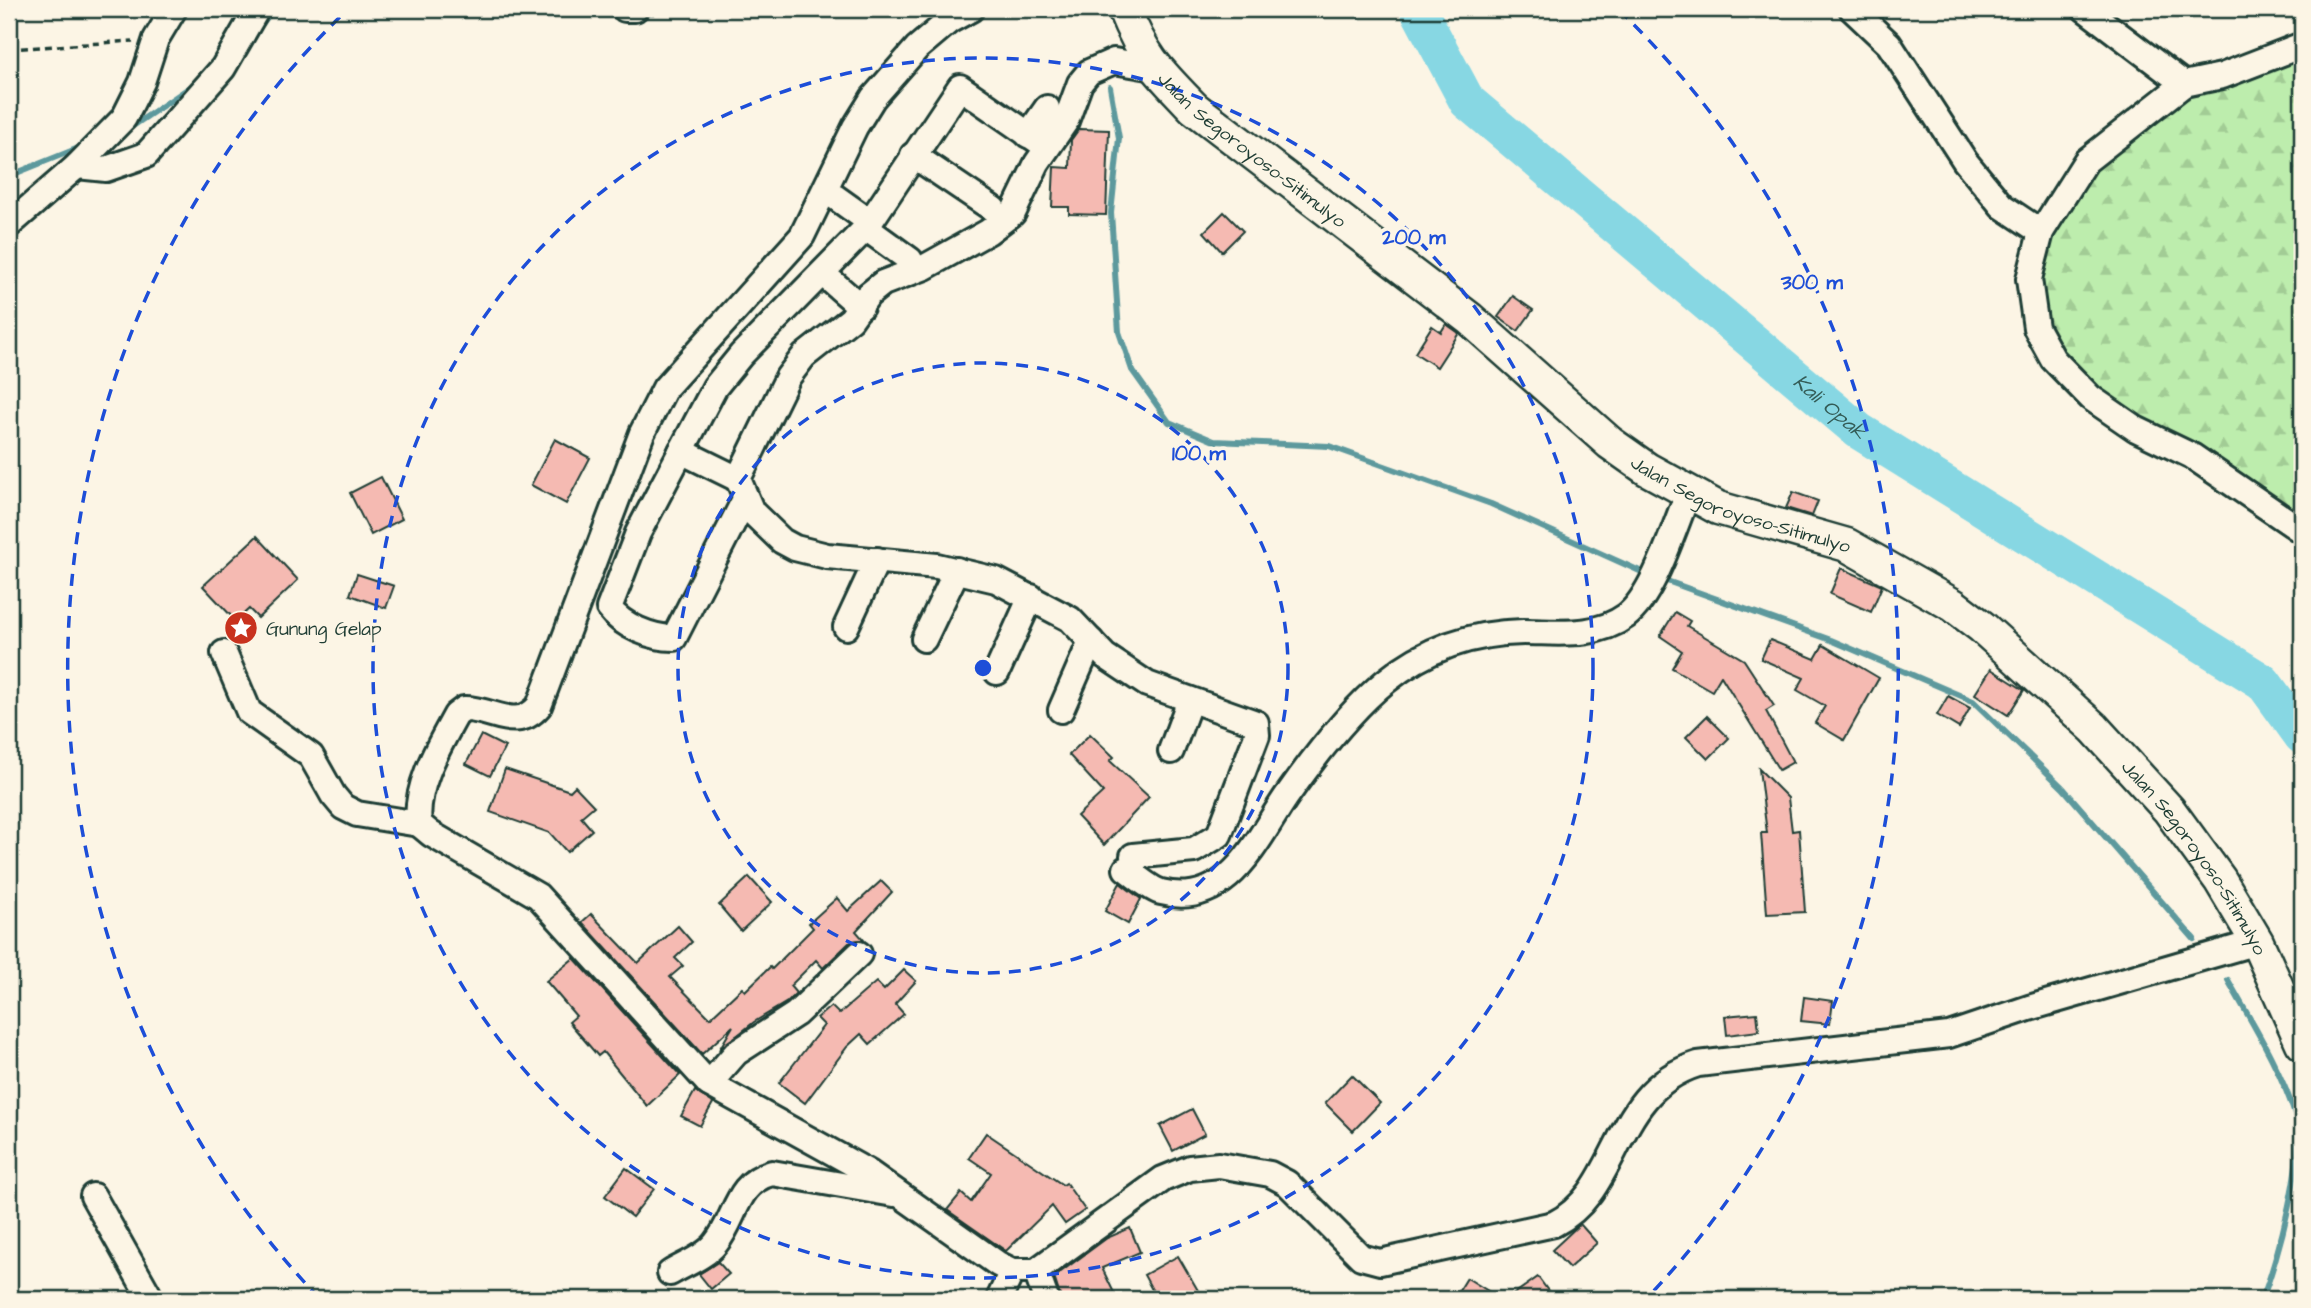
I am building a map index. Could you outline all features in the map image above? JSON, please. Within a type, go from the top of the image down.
[{"type":"main road","name":"Jalan Segoroyoso-Sitimulyo","points":[[1124,9],[1138,45],[1155,68],[1194,108],[1470,319],[1610,443],[1688,494],[1718,508],[1847,545],[1953,605],[1982,627],[2130,764],[2221,880],[2257,942],[2302,1043]]},
{"type":"street","points":[[9,225],[77,166],[124,118],[142,82],[156,39],[174,9]]},
{"type":"street","points":[[77,166],[106,170],[146,155],[223,68],[257,9]]},
{"type":"street","points":[[625,9],[635,9]]},
{"type":"street","points":[[419,824],[418,805],[423,785],[456,715],[464,709],[474,708],[519,720],[531,716],[544,695],[642,433],[665,388],[802,236],[855,127],[873,98],[918,48],[948,21],[971,9]]},
{"type":"street","points":[[1852,9],[1889,44],[1965,161],[2002,206],[2041,232]]},
{"type":"street","points":[[2085,9],[2184,84]]},
{"type":"street","points":[[2302,46],[2222,76],[2184,84],[2086,161],[2041,232],[2029,279],[2036,328],[2053,359],[2091,398],[2136,429],[2192,456],[2302,531]]},
{"type":"street","points":[[1047,108],[1035,139],[960,87],[868,225],[741,355],[715,387],[663,481],[618,579],[610,608],[616,617],[658,638],[674,638],[742,489],[792,370],[812,349],[851,319],[873,290],[889,279],[925,267],[988,232],[1013,213],[1037,163],[1066,121],[1080,83],[1089,72],[1114,61],[1155,68]]},
{"type":"street","points":[[913,155],[989,207],[968,228]]},
{"type":"street","points":[[835,197],[910,260]]},
{"type":"street","points":[[822,274],[861,307]]},
{"type":"street","points":[[681,451],[742,489],[768,530],[795,548],[827,556],[957,570],[996,580],[1070,619],[1105,656],[1147,684],[1256,723],[1256,735],[1219,835],[1194,850],[1129,862],[1160,892],[1185,893],[1212,889],[1237,870],[1299,779],[1355,712],[1385,681],[1423,655],[1457,640],[1521,632],[1583,632],[1608,627],[1628,615],[1646,591],[1688,494]]},
{"type":"street","points":[[846,626],[877,560]]},
{"type":"street","points":[[924,639],[957,570]]},
{"type":"street","points":[[997,672],[1031,597]]},
{"type":"street","points":[[1062,710],[1091,641]]},
{"type":"street","points":[[224,653],[249,712],[311,755],[333,795],[343,807],[357,814],[419,824],[431,834],[528,889],[548,905],[709,1084],[854,1164],[1024,1271],[1046,1299]]},
{"type":"street","points":[[1171,751],[1190,700]]},
{"type":"street","points":[[999,1299],[1024,1271],[1163,1180],[1190,1168],[1245,1167],[1270,1174],[1287,1183],[1361,1257],[1369,1261],[1380,1262],[1553,1224],[1567,1217],[1585,1197],[1643,1099],[1657,1084],[1680,1070],[1698,1064],[1949,1035],[2029,1008],[2257,942]]},
{"type":"street","points":[[709,1084],[736,1054],[796,1014],[859,954]]},
{"type":"street","points":[[670,1273],[706,1253],[716,1244],[744,1190],[756,1177],[772,1173],[901,1195]]},
{"type":"street","points":[[93,1196],[152,1299]]},
{"type":"path","points":[[9,49],[156,39]]},
{"type":"green space","points":[[2302,47],[2302,529],[2136,428],[2037,327],[2042,232],[2087,162],[2185,86]]},
{"type":"building","points":[[1079,129],[1109,130],[1106,215],[1069,214],[1069,207],[1052,207],[1054,167],[1070,168],[1071,140]]},
{"type":"building","points":[[1224,212],[1243,231],[1222,252],[1204,232]]},
{"type":"building","points":[[1513,296],[1533,310],[1518,331],[1498,317]]},
{"type":"building","points":[[1446,324],[1459,333],[1437,367],[1415,353],[1432,326],[1441,332]]},
{"type":"building","points":[[555,439],[590,458],[566,504],[531,485]]},
{"type":"building","points":[[381,477],[402,519],[371,535],[350,493]]},
{"type":"building","points":[[1793,492],[1818,501],[1812,516],[1786,508]]},
{"type":"building","points":[[257,536],[298,580],[258,618],[249,609],[236,621],[203,586]]},
{"type":"building","points":[[1841,568],[1882,586],[1871,612],[1830,594]]},
{"type":"building","points":[[357,574],[394,586],[386,608],[350,595]]},
{"type":"building","points":[[1675,612],[1690,621],[1687,626],[1744,660],[1774,706],[1766,711],[1793,762],[1779,770],[1721,676],[1712,691],[1672,668],[1682,651],[1660,636]]},
{"type":"building","points":[[1770,640],[1815,659],[1823,645],[1879,678],[1844,740],[1815,723],[1825,706],[1797,690],[1804,678],[1761,659]]},
{"type":"building","points":[[1991,669],[2024,690],[2008,715],[1975,694]]},
{"type":"building","points":[[1948,696],[1970,708],[1959,728],[1937,715]]},
{"type":"building","points":[[1707,716],[1729,738],[1708,759],[1686,737]]},
{"type":"building","points":[[1090,734],[1114,757],[1110,761],[1149,797],[1104,845],[1077,816],[1103,792],[1069,755]]},
{"type":"building","points":[[481,735],[505,747],[490,776],[466,764]]},
{"type":"building","points":[[505,769],[570,791],[575,786],[594,806],[581,817],[592,830],[567,852],[550,833],[490,812]]},
{"type":"building","points":[[1759,769],[1788,798],[1792,831],[1799,830],[1805,912],[1767,914],[1761,833],[1767,833]]},
{"type":"building","points":[[749,877],[772,902],[741,931],[719,905]]},
{"type":"building","points":[[881,881],[892,892],[856,931],[864,940],[849,943],[823,968],[816,960],[790,986],[796,993],[787,1002],[754,1022],[719,1050],[733,1026],[702,1054],[582,922],[591,914],[638,963],[678,926],[692,942],[675,958],[683,966],[670,977],[710,1018],[742,988],[745,991],[770,967],[772,969],[813,928],[809,923],[837,898],[848,911]]},
{"type":"building","points":[[1120,883],[1141,899],[1128,924],[1105,911]]},
{"type":"building","points":[[574,958],[680,1075],[647,1106],[603,1052],[598,1056],[569,1022],[576,1016],[546,981]]},
{"type":"building","points":[[904,970],[916,981],[895,1004],[904,1014],[870,1044],[861,1034],[847,1047],[805,1103],[779,1083],[824,1025],[817,1018],[831,1006],[839,1014],[876,982],[884,990]]},
{"type":"building","points":[[1804,997],[1833,1001],[1830,1024],[1801,1021]]},
{"type":"building","points":[[1757,1013],[1759,1031],[1727,1035],[1725,1016]]},
{"type":"building","points":[[1352,1075],[1380,1103],[1353,1131],[1325,1103]]},
{"type":"building","points":[[695,1091],[713,1103],[700,1126],[681,1116]]},
{"type":"building","points":[[1192,1109],[1205,1134],[1173,1151],[1160,1126]]},
{"type":"building","points":[[986,1133],[1063,1185],[1066,1183],[1085,1210],[1065,1224],[1052,1206],[1006,1251],[947,1210],[961,1193],[971,1202],[991,1173],[969,1158]]},
{"type":"building","points":[[626,1168],[654,1189],[632,1217],[605,1196]]},
{"type":"building","points":[[1580,1224],[1597,1243],[1569,1268],[1552,1250]]},
{"type":"building","points":[[1130,1228],[1140,1252],[1102,1268],[1117,1299],[1061,1299],[1054,1277],[1107,1238]]},
{"type":"building","points":[[1178,1256],[1203,1299],[1157,1299],[1144,1275]]},
{"type":"building","points":[[718,1262],[729,1274],[711,1289],[699,1274]]},
{"type":"building","points":[[1538,1277],[1554,1299],[1507,1299]]},
{"type":"building","points":[[1467,1278],[1501,1299],[1454,1299]]},
{"type":"waterway","points":[[262,24],[273,9]]},
{"type":"waterway","points":[[581,9],[621,15]]},
{"type":"waterway","points":[[639,15],[671,9]]},
{"type":"waterway","name":"Kali Opak","points":[[1418,9],[1467,101],[1859,431],[2263,682],[2302,736]]},
{"type":"waterway","points":[[124,132],[199,81]]},
{"type":"waterway","points":[[1110,87],[1119,138],[1111,213],[1119,332],[1132,370],[1169,422],[1214,441],[1329,446],[1491,504],[1642,572]]},
{"type":"waterway","points":[[9,176],[81,147]]},
{"type":"waterway","points":[[1667,581],[1831,640],[1973,701],[2063,788],[2194,939]]},
{"type":"waterway","points":[[2228,980],[2282,1080],[2295,1115],[2298,1132],[2289,1207],[2262,1299]]},
{"type":"place","name":"Gunung Gelap","points":[[241,628]]}]
